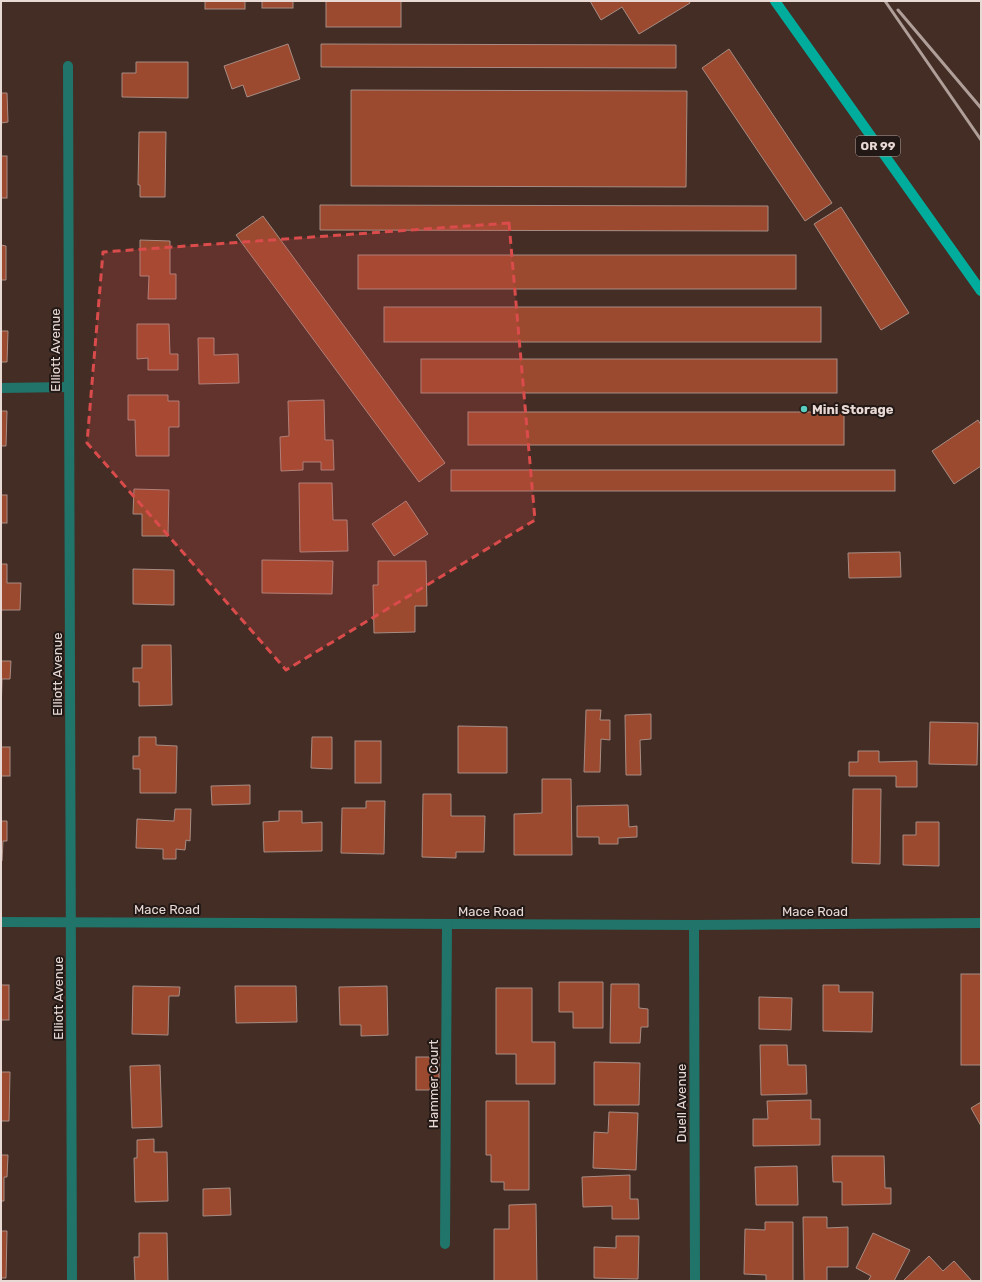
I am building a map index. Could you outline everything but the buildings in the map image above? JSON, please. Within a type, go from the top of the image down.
[{"type":"main road","name":"OR 99","points":[[775,1],[981,291]]},
{"type":"street","name":"Elliott Avenue","points":[[68,66],[72,1281]]},
{"type":"street","points":[[1,388],[68,387]]},
{"type":"street","name":"Mace Road","points":[[1,922],[694,925],[981,923]]},
{"type":"street","name":"Hammer Court","points":[[445,1244],[447,924]]},
{"type":"street","name":"Duell Avenue","points":[[694,925],[694,1281]]},
{"type":"highlighted area","points":[[509,223],[535,520],[286,670],[87,443],[103,252]]},
{"type":"railway","points":[[885,1],[981,140]]},
{"type":"railway","points":[[898,10],[981,108]]},
{"type":"place","name":"Mini Storage","points":[[804,409]]}]
